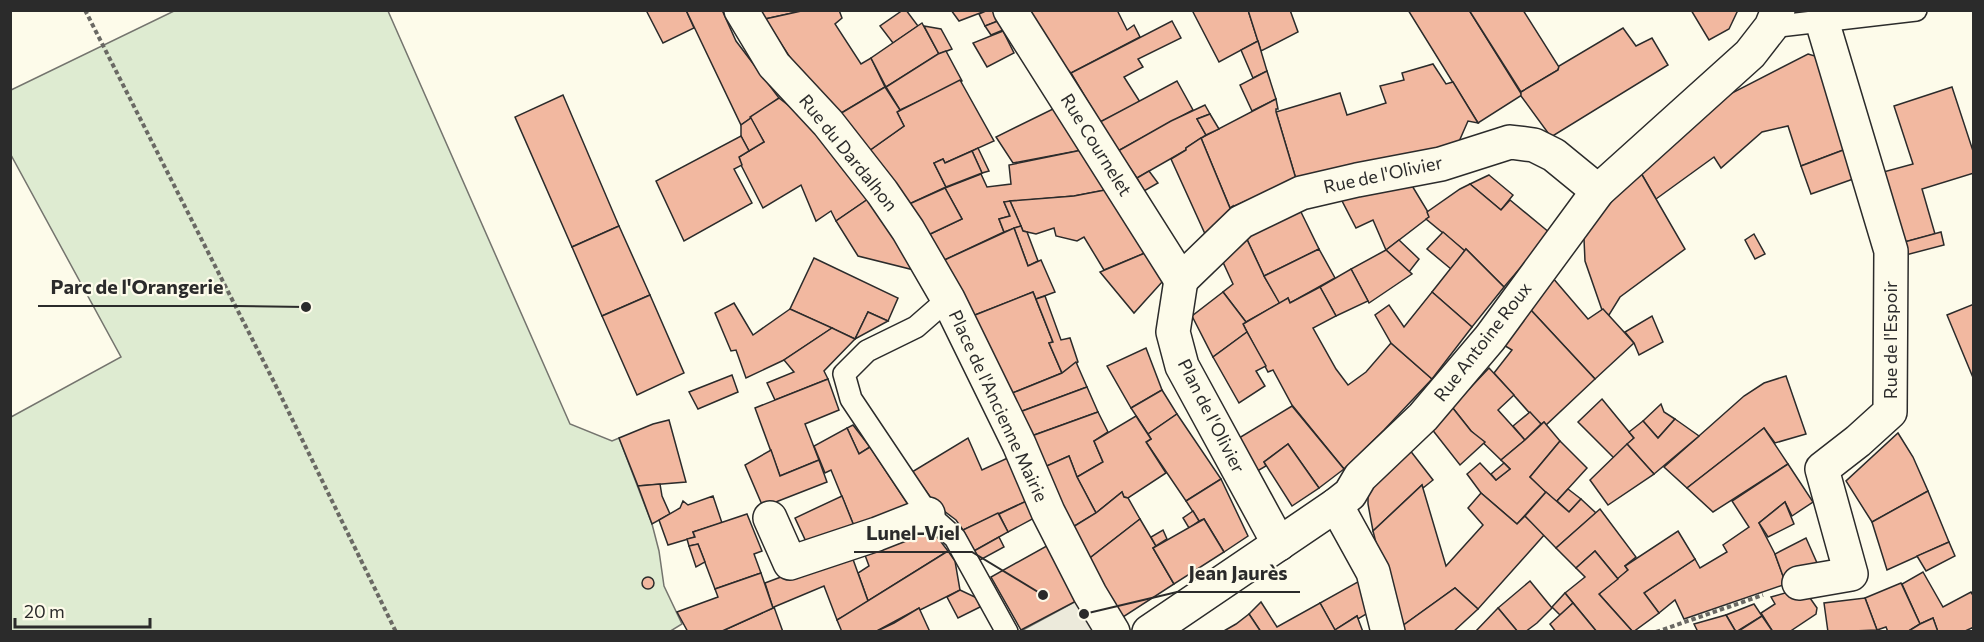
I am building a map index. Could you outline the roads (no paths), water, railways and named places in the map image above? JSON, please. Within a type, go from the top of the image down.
[{"type":"street","name":"Rue du Dardalhon","points":[[741,10],[774,65],[828,123],[882,192],[948,299]]},
{"type":"street","name":"Rue Cournelet","points":[[1010,10],[1181,280]]},
{"type":"street","name":"Rue Antoine Roux","points":[[1149,632],[1336,506],[1350,494],[1360,477],[1424,417],[1490,338],[1598,191],[1750,54],[1774,19]]},
{"type":"street","name":"Rue de l'Espoir","points":[[1799,583],[1851,574],[1822,470],[1890,412],[1891,250],[1822,21]]},
{"type":"street","name":"Rue de l'Olivier","points":[[1181,280],[1241,222],[1301,193],[1441,164],[1510,142],[1534,145],[1554,155],[1598,191]]},
{"type":"street","name":"Plan de l'Olivier","points":[[1181,280],[1173,332],[1182,366],[1279,544]]},
{"type":"street","name":"Place de l'Ancienne Mairie","points":[[948,299],[1019,444],[1048,512],[1090,594],[1113,632]]},
{"type":"street","points":[[1336,506],[1372,572],[1388,632]]},
{"type":"street","points":[[770,518],[790,562],[876,534],[928,514]]},
{"type":"lane","points":[[1774,19],[1822,21],[1916,10]]},
{"type":"lane","points":[[948,299],[916,327],[867,351],[844,374],[851,399],[928,514],[955,538],[1007,632]]},
{"type":"place","name":"Parc de l'Orangerie","points":[[306,307]]},
{"type":"place","name":"Lunel-Viel","points":[[1043,595]]},
{"type":"place","name":"Jean Jaurès","points":[[1084,614]]}]
